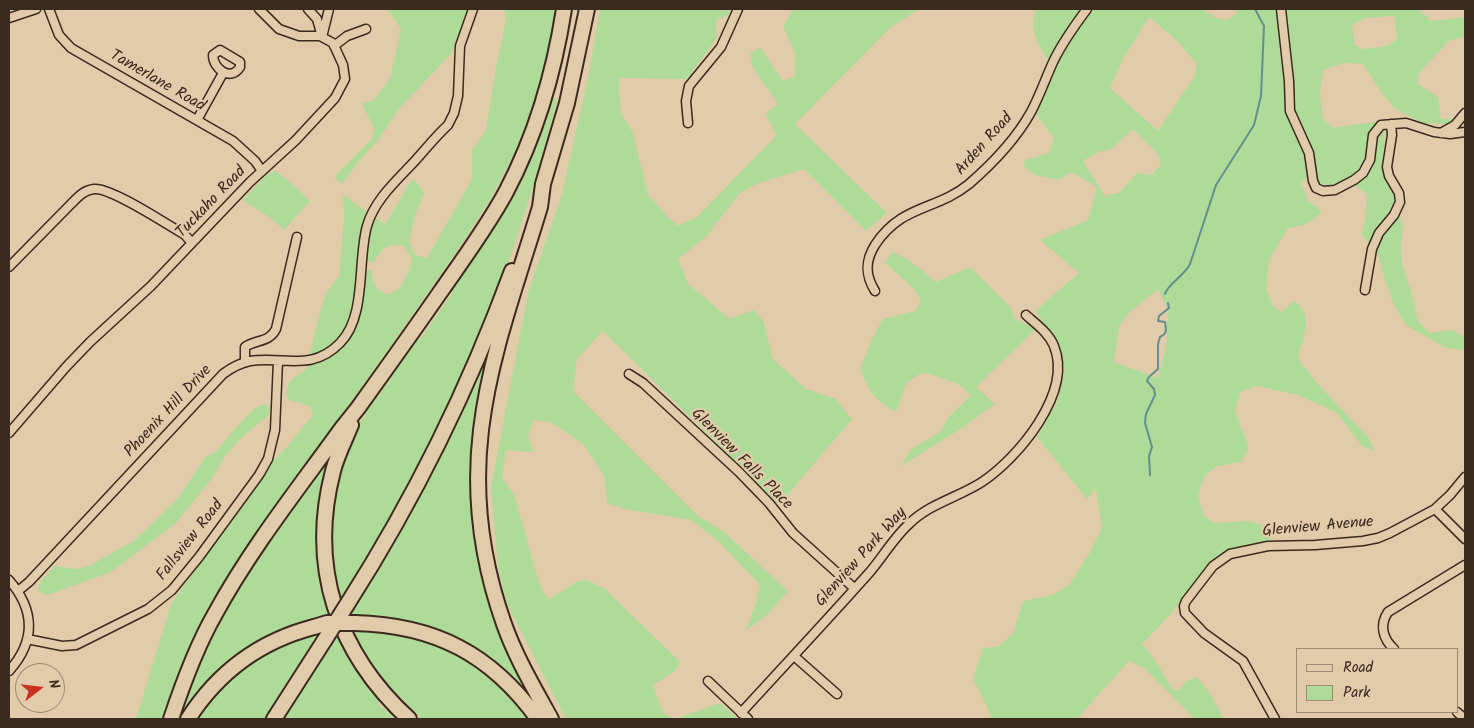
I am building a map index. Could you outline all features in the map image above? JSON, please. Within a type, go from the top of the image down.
[{"type":"highway","points":[[171,719],[199,645],[232,584],[482,233],[506,191],[530,137],[547,90],[564,9]]},
{"type":"highway","points":[[551,719],[516,654],[495,598],[482,534],[478,484],[481,431],[490,379],[540,207],[544,184],[567,103],[587,9]]},
{"type":"highway","points":[[274,719],[348,604],[414,492],[464,389],[500,302],[535,198],[544,184]]},
{"type":"highway","points":[[358,408],[340,452],[329,491],[324,535],[328,581],[346,638],[357,659],[382,692],[408,719]]},
{"type":"highway","points":[[188,719],[208,690],[222,676],[243,658],[272,641],[327,623],[377,623],[405,627],[457,646],[496,672],[524,700],[538,719]]},
{"type":"street","points":[[9,18],[36,9]]},
{"type":"street","name":"Tamerlane Road","points":[[49,9],[59,34],[71,48],[233,141],[255,161],[262,171]]},
{"type":"street","points":[[259,9],[279,29],[299,36],[322,37],[333,43],[334,46],[347,36],[366,29]]},
{"type":"street","points":[[308,9],[317,19],[322,37]]},
{"type":"street","points":[[322,37],[329,9]]},
{"type":"street","name":"Phoenix Hill Drive","points":[[18,590],[29,582],[218,380],[232,368],[245,362],[258,360],[278,362],[310,360],[334,349],[348,334],[355,316],[365,239],[370,219],[386,193],[448,125],[454,113],[458,96],[460,46],[473,9]]},
{"type":"street","points":[[688,124],[686,101],[689,86],[721,47],[738,9]]},
{"type":"street","name":"Arden Road","points":[[875,291],[869,281],[867,266],[872,249],[879,238],[900,218],[947,198],[964,188],[997,157],[1030,113],[1055,57],[1088,9]]},
{"type":"street","points":[[1281,9],[1290,111],[1309,153],[1313,181],[1316,188],[1323,191],[1335,190],[1348,184],[1363,173],[1370,160],[1373,135],[1382,125],[1406,124],[1450,134],[1465,132]]},
{"type":"street","name":"Tuckaho Road","points":[[9,433],[90,342],[151,286],[262,171],[296,140],[335,98],[345,79],[343,65],[334,46]]},
{"type":"street","points":[[197,120],[223,72]]},
{"type":"street","points":[[1441,133],[1455,125],[1465,112]]},
{"type":"street","points":[[1365,290],[1372,249],[1400,202],[1399,193],[1389,176],[1387,167],[1392,135],[1391,124]]},
{"type":"street","points":[[9,267],[80,195],[92,189],[104,190],[117,196],[185,234],[192,243]]},
{"type":"street","points":[[245,362],[244,350],[246,345],[268,339],[276,329],[297,237]]},
{"type":"street","name":"Glenview Park Way","points":[[741,713],[869,572],[909,523],[932,507],[981,482],[999,469],[1026,440],[1039,422],[1052,395],[1058,368],[1054,346],[1044,331],[1026,315]]},
{"type":"street","name":"Fallsview Road","points":[[27,639],[62,646],[76,645],[148,609],[172,590],[259,475],[268,459],[275,430],[278,362]]},
{"type":"street","name":"Glenview Falls Place","points":[[630,374],[643,383],[739,472],[769,503],[793,533],[854,588]]},
{"type":"street","name":"Glenview Avenue","points":[[1275,719],[1268,710],[1243,661],[1204,633],[1184,612],[1186,601],[1212,566],[1230,554],[1268,546],[1363,541],[1390,534],[1435,509],[1465,477]]},
{"type":"street","points":[[1435,509],[1465,539]]},
{"type":"street","points":[[1393,648],[1384,636],[1383,622],[1388,612],[1465,565]]},
{"type":"street","points":[[9,580],[18,590],[28,614],[29,630],[21,656],[9,672]]},
{"type":"street","points":[[794,656],[837,694]]},
{"type":"street","points":[[708,681],[748,719]]},
{"type":"green space","points":[[384,9],[470,9],[451,54],[398,110],[379,139],[342,184],[334,177],[372,139],[374,128],[362,104],[374,100],[390,78],[401,29],[390,13]]},
{"type":"green space","points":[[504,9],[560,9],[539,91],[514,154],[490,200],[457,251],[310,461],[191,649],[164,719],[136,719],[171,604],[273,460],[284,450],[313,415],[310,406],[289,400],[286,394],[289,382],[306,369],[326,293],[339,276],[344,218],[343,194],[366,212],[357,260],[358,271],[372,270],[375,285],[387,295],[399,289],[409,271],[412,258],[404,246],[393,245],[382,250],[373,263],[369,262],[365,257],[370,224],[375,218],[385,224],[412,179],[424,193],[415,216],[409,242],[415,255],[427,258],[472,179],[472,150],[486,130],[506,20]]},
{"type":"green space","points":[[600,9],[729,9],[729,14],[716,21],[717,38],[687,79],[620,78],[621,113],[633,133],[648,195],[677,226],[697,217],[777,135],[765,114],[778,104],[753,68],[750,54],[760,47],[783,81],[795,76],[795,54],[783,26],[794,9],[919,9],[890,28],[795,124],[887,213],[866,231],[804,169],[756,184],[739,194],[706,237],[678,259],[688,284],[730,319],[753,310],[763,320],[773,359],[806,389],[836,399],[852,419],[779,505],[603,331],[577,359],[573,391],[698,516],[724,532],[788,591],[765,617],[746,630],[756,603],[760,585],[718,541],[691,520],[625,509],[607,503],[604,476],[584,445],[551,422],[534,420],[528,435],[533,452],[506,450],[502,478],[514,494],[539,583],[548,600],[578,581],[587,580],[605,589],[680,662],[675,671],[653,685],[663,713],[675,719],[566,719],[507,604],[498,567],[491,487],[528,293],[562,194],[589,73]]},
{"type":"green space","points":[[1036,9],[1202,9],[1218,19],[1227,20],[1236,14],[1236,9],[1419,9],[1431,21],[1465,17],[1465,40],[1462,37],[1449,41],[1418,74],[1417,83],[1438,97],[1441,119],[1460,118],[1465,108],[1465,125],[1422,123],[1394,108],[1383,95],[1363,64],[1344,63],[1323,70],[1320,94],[1323,119],[1333,128],[1380,121],[1385,135],[1382,170],[1396,200],[1403,226],[1401,244],[1402,265],[1411,290],[1418,321],[1430,333],[1453,330],[1465,338],[1465,350],[1446,348],[1406,325],[1394,305],[1378,254],[1361,234],[1365,220],[1367,194],[1355,186],[1331,188],[1307,178],[1301,183],[1308,201],[1322,211],[1307,223],[1288,228],[1269,260],[1266,290],[1273,306],[1281,312],[1294,301],[1301,307],[1306,320],[1306,327],[1298,358],[1315,381],[1369,438],[1374,451],[1362,446],[1337,413],[1298,395],[1256,386],[1240,392],[1235,411],[1249,448],[1242,461],[1215,467],[1204,477],[1198,495],[1204,516],[1215,523],[1248,521],[1266,526],[1271,543],[1239,546],[1217,556],[1194,582],[1171,614],[1142,644],[1155,660],[1173,690],[1179,690],[1186,681],[1197,677],[1210,693],[1224,719],[1195,719],[1144,668],[1129,661],[1077,719],[992,719],[973,679],[983,648],[998,647],[1013,633],[1023,601],[1053,595],[1069,585],[1089,554],[1102,528],[1096,489],[1087,499],[1037,437],[1057,402],[1065,369],[1054,337],[1035,311],[1079,273],[1040,240],[1088,220],[1097,187],[1071,172],[1059,180],[1035,175],[1024,167],[1025,160],[1049,153],[1054,138],[1035,113],[1055,69],[1037,41],[1033,26]],"holes":[[[1394,16],[1397,39],[1387,46],[1362,49],[1355,45],[1352,25],[1366,18]],[[1149,17],[1175,39],[1197,64],[1194,77],[1158,131],[1110,88],[1122,61]],[[1133,129],[1158,154],[1161,164],[1152,175],[1137,173],[1119,193],[1105,196],[1083,161],[1096,153],[1111,149]],[[1158,289],[1168,310],[1166,347],[1158,378],[1114,362],[1119,327],[1129,313]]]},
{"type":"green space","points":[[550,98],[557,99],[537,172],[518,234],[472,359],[445,420],[415,479],[383,536],[347,590],[348,592],[339,607],[329,549],[333,501],[339,471],[356,427],[414,342],[422,337],[452,293],[451,288],[493,226]]},
{"type":"green space","points":[[276,171],[310,201],[284,230],[269,217],[243,200],[267,174]]},
{"type":"green space","points":[[893,252],[910,261],[936,282],[970,267],[1012,309],[1014,318],[1036,329],[976,387],[995,404],[962,428],[901,466],[911,449],[940,432],[947,419],[971,395],[958,384],[923,372],[907,382],[896,412],[877,399],[866,383],[860,369],[873,337],[883,319],[915,311],[921,302],[915,290],[885,262]]},
{"type":"green space","points":[[504,309],[473,500],[529,693],[490,658],[468,644],[452,637],[418,625],[383,619],[346,617],[438,459],[477,377]]},
{"type":"green space","points":[[266,404],[270,409],[268,416],[242,437],[225,456],[213,477],[176,523],[111,572],[47,595],[37,591],[41,581],[54,566],[77,569],[89,566],[134,541],[179,497],[206,456],[215,453],[236,427],[255,408]]},
{"type":"green space","points":[[323,465],[327,468],[320,510],[326,597],[331,618],[275,634],[248,649],[182,719],[175,719],[204,643],[254,558]]},
{"type":"green space","points":[[349,628],[419,635],[482,666],[533,719],[422,719],[389,686],[366,655],[360,652]]},
{"type":"green space","points":[[324,631],[267,719],[192,719],[201,705],[263,650]]},
{"type":"green space","points":[[336,631],[349,657],[380,699],[378,704],[396,719],[281,719]]},
{"type":"green space","points":[[720,703],[736,717],[733,719],[675,719]]},
{"type":"waterway","points":[[1165,294],[1190,264],[1216,185],[1254,125],[1261,96],[1264,26],[1255,9]]},
{"type":"waterway","points":[[1150,475],[1149,456],[1152,447],[1145,423],[1146,414],[1155,395],[1154,389],[1147,381],[1158,369],[1158,344],[1160,337],[1165,333],[1166,329],[1165,322],[1158,321],[1159,316],[1169,308],[1168,303]]}]
